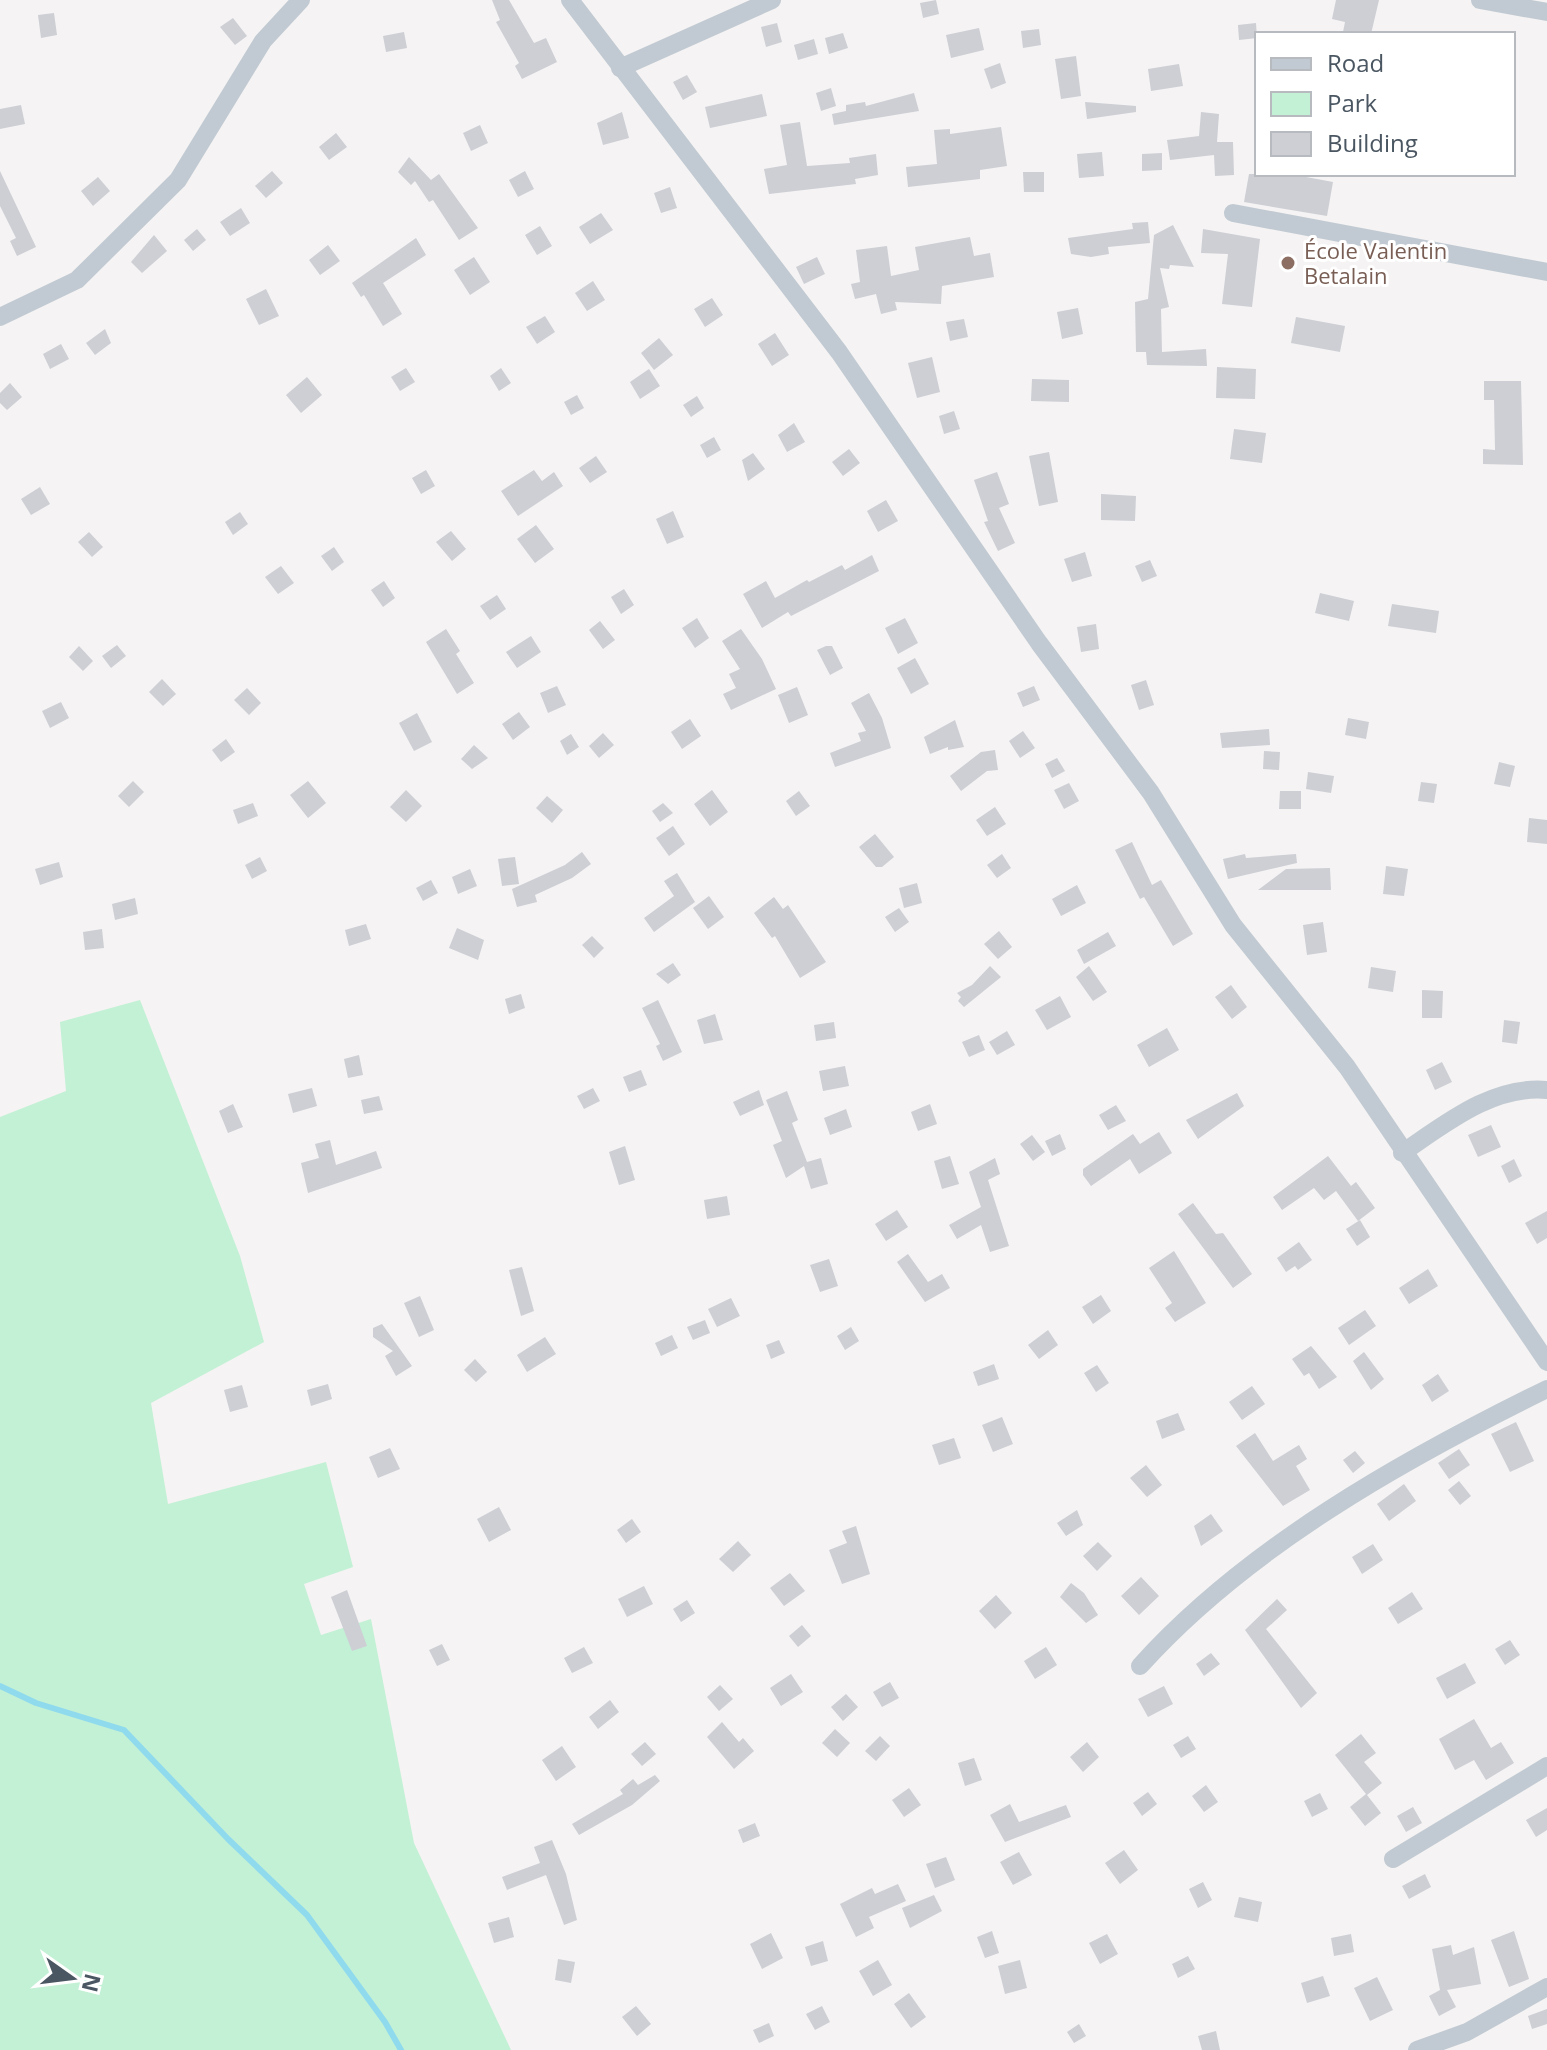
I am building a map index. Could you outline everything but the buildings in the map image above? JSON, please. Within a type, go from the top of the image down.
[{"type":"street","points":[[0,317],[77,280],[178,180],[263,41],[301,0]]},
{"type":"street","points":[[570,0],[839,352],[1039,643],[1151,793],[1233,925],[1347,1067],[1402,1153],[1547,1362]]},
{"type":"street","points":[[620,68],[772,0]]},
{"type":"street","points":[[1480,0],[1547,12]]},
{"type":"street","points":[[1233,213],[1547,272]]},
{"type":"street","points":[[1402,1153],[1473,1106],[1506,1095],[1547,1090]]},
{"type":"street","points":[[1140,1666],[1175,1627],[1264,1552],[1449,1437],[1547,1389]]},
{"type":"street","points":[[1393,1859],[1547,1766]]},
{"type":"street","points":[[1417,2050],[1467,2032],[1547,1987]]},
{"type":"green space","points":[[140,1000],[240,1256],[264,1342],[151,1403],[168,1504],[326,1462],[353,1567],[304,1584],[321,1635],[371,1619],[414,1843],[511,2050],[0,2050],[0,1117],[66,1091],[60,1022]]},
{"type":"waterway","points":[[0,1686],[36,1703],[124,1730],[228,1839],[307,1915],[385,2022],[401,2050]]},
{"type":"place","name":"École Valentin Betalain","points":[[1288,263]]}]
